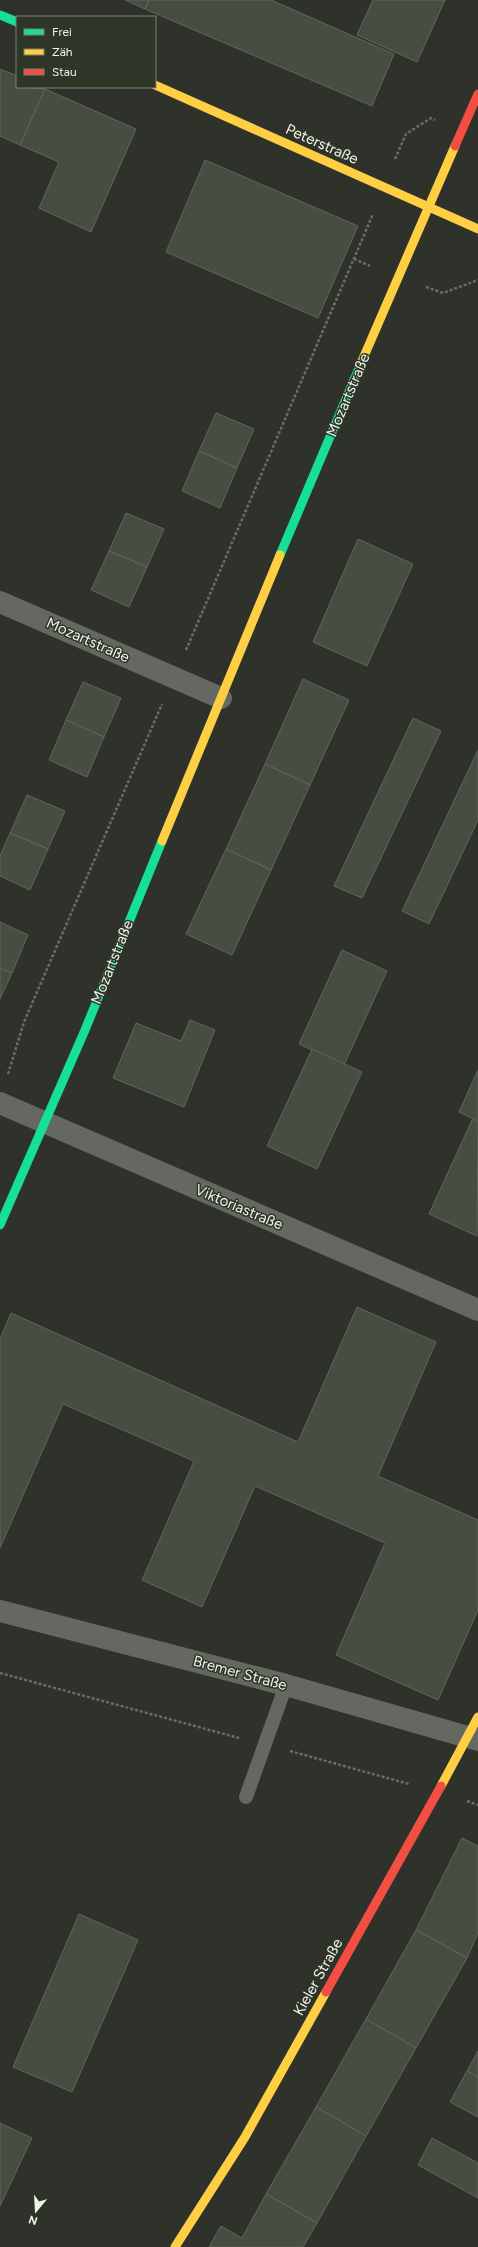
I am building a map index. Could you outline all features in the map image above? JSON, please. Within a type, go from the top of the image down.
[{"type":"street","points":[[0,15],[16,22]]},
{"type":"street","name":"Peterstraße","points":[[156,85],[478,229]]},
{"type":"street","name":"Mozartstraße","points":[[0,1225],[46,1124],[221,698],[393,288],[478,94]]},
{"type":"street","name":"Mozartstraße","points":[[0,602],[221,698]]},
{"type":"street","name":"Viktoriastraße","points":[[0,1103],[478,1310]]},
{"type":"street","name":"Bremer Straße","points":[[0,1611],[286,1685],[474,1738]]},
{"type":"street","name":"Kieler Straße","points":[[175,2247],[245,2137],[474,1738],[478,1717]]},
{"type":"lane","points":[[246,1797],[286,1685]]},
{"type":"path","points":[[0,1103],[24,1022],[174,678],[354,259],[406,134]]},
{"type":"building","points":[[125,0],[149,0],[145,9]]},
{"type":"building","points":[[149,0],[271,0],[394,54],[372,106],[145,9]]},
{"type":"building","points":[[373,0],[445,0],[417,62],[357,35]]},
{"type":"building","points":[[0,69],[16,76],[16,88],[45,89],[20,145],[0,136]]},
{"type":"building","points":[[45,89],[136,129],[91,232],[39,208],[59,162],[20,145]]},
{"type":"building","points":[[205,160],[358,226],[318,318],[166,252]]},
{"type":"building","points":[[216,413],[254,429],[237,468],[199,451]]},
{"type":"building","points":[[199,451],[237,468],[220,508],[182,491]]},
{"type":"building","points":[[126,513],[164,529],[147,567],[109,551]]},
{"type":"building","points":[[358,539],[413,564],[367,666],[313,642]]},
{"type":"building","points":[[109,551],[147,567],[129,607],[91,590]]},
{"type":"building","points":[[303,679],[349,700],[310,785],[265,764]]},
{"type":"building","points":[[83,682],[121,698],[104,737],[66,720]]},
{"type":"building","points":[[413,718],[441,731],[362,898],[334,886]]},
{"type":"building","points":[[66,720],[104,737],[87,777],[49,760]]},
{"type":"building","points":[[478,750],[478,820],[429,924],[402,911]]},
{"type":"building","points":[[265,764],[310,785],[271,870],[226,849]]},
{"type":"building","points":[[27,795],[65,811],[48,849],[10,833]]},
{"type":"building","points":[[10,833],[48,849],[30,890],[0,876],[0,856]]},
{"type":"building","points":[[226,849],[271,870],[232,955],[186,934]]},
{"type":"building","points":[[0,922],[28,935],[12,973],[0,968]]},
{"type":"building","points":[[342,950],[387,971],[344,1065],[299,1044]]},
{"type":"building","points":[[0,968],[12,973],[0,999]]},
{"type":"building","points":[[190,1020],[215,1030],[184,1107],[113,1078],[136,1023],[181,1041]]},
{"type":"building","points":[[312,1049],[362,1072],[317,1169],[267,1146]]},
{"type":"building","points":[[478,1070],[478,1121],[459,1112]]},
{"type":"building","points":[[473,1118],[478,1121],[477,1236],[429,1214]]},
{"type":"building","points":[[357,1307],[436,1342],[378,1476],[478,1520],[478,1610],[438,1700],[336,1655],[385,1543],[255,1486],[202,1607],[142,1580],[194,1461],[63,1404],[0,1548],[0,1339],[11,1313],[298,1442]]},
{"type":"building","points":[[462,1838],[478,1846],[478,1933],[467,1958],[416,1930]]},
{"type":"building","points":[[79,1914],[138,1940],[72,2092],[13,2067]]},
{"type":"building","points":[[416,1930],[467,1958],[416,2048],[366,2019]]},
{"type":"building","points":[[366,2019],[416,2048],[366,2136],[316,2107]]},
{"type":"building","points":[[478,2051],[478,2077],[467,2071]]},
{"type":"building","points":[[467,2071],[478,2077],[478,2117],[450,2102]]},
{"type":"building","points":[[316,2107],[366,2136],[317,2223],[266,2194]]},
{"type":"building","points":[[0,2123],[32,2138],[0,2206]]},
{"type":"building","points":[[432,2138],[478,2163],[478,2198],[418,2165]]},
{"type":"building","points":[[266,2194],[317,2223],[303,2247],[209,2247],[221,2226],[242,2238]]},
{"type":"traffic: fast","points":[[0,15],[16,22]]},
{"type":"traffic: fast","points":[[280,555],[362,361]]},
{"type":"traffic: fast","points":[[0,1225],[85,1030],[162,841]]},
{"type":"traffic: slow","points":[[156,85],[478,229]]},
{"type":"traffic: slow","points":[[362,361],[455,146]]},
{"type":"traffic: slow","points":[[162,841],[280,555]]},
{"type":"traffic: slow","points":[[441,1786],[478,1717]]},
{"type":"traffic: slow","points":[[175,2247],[245,2137],[326,1992]]},
{"type":"traffic: jam","points":[[455,146],[478,94]]},
{"type":"traffic: jam","points":[[326,1992],[441,1786]]}]
